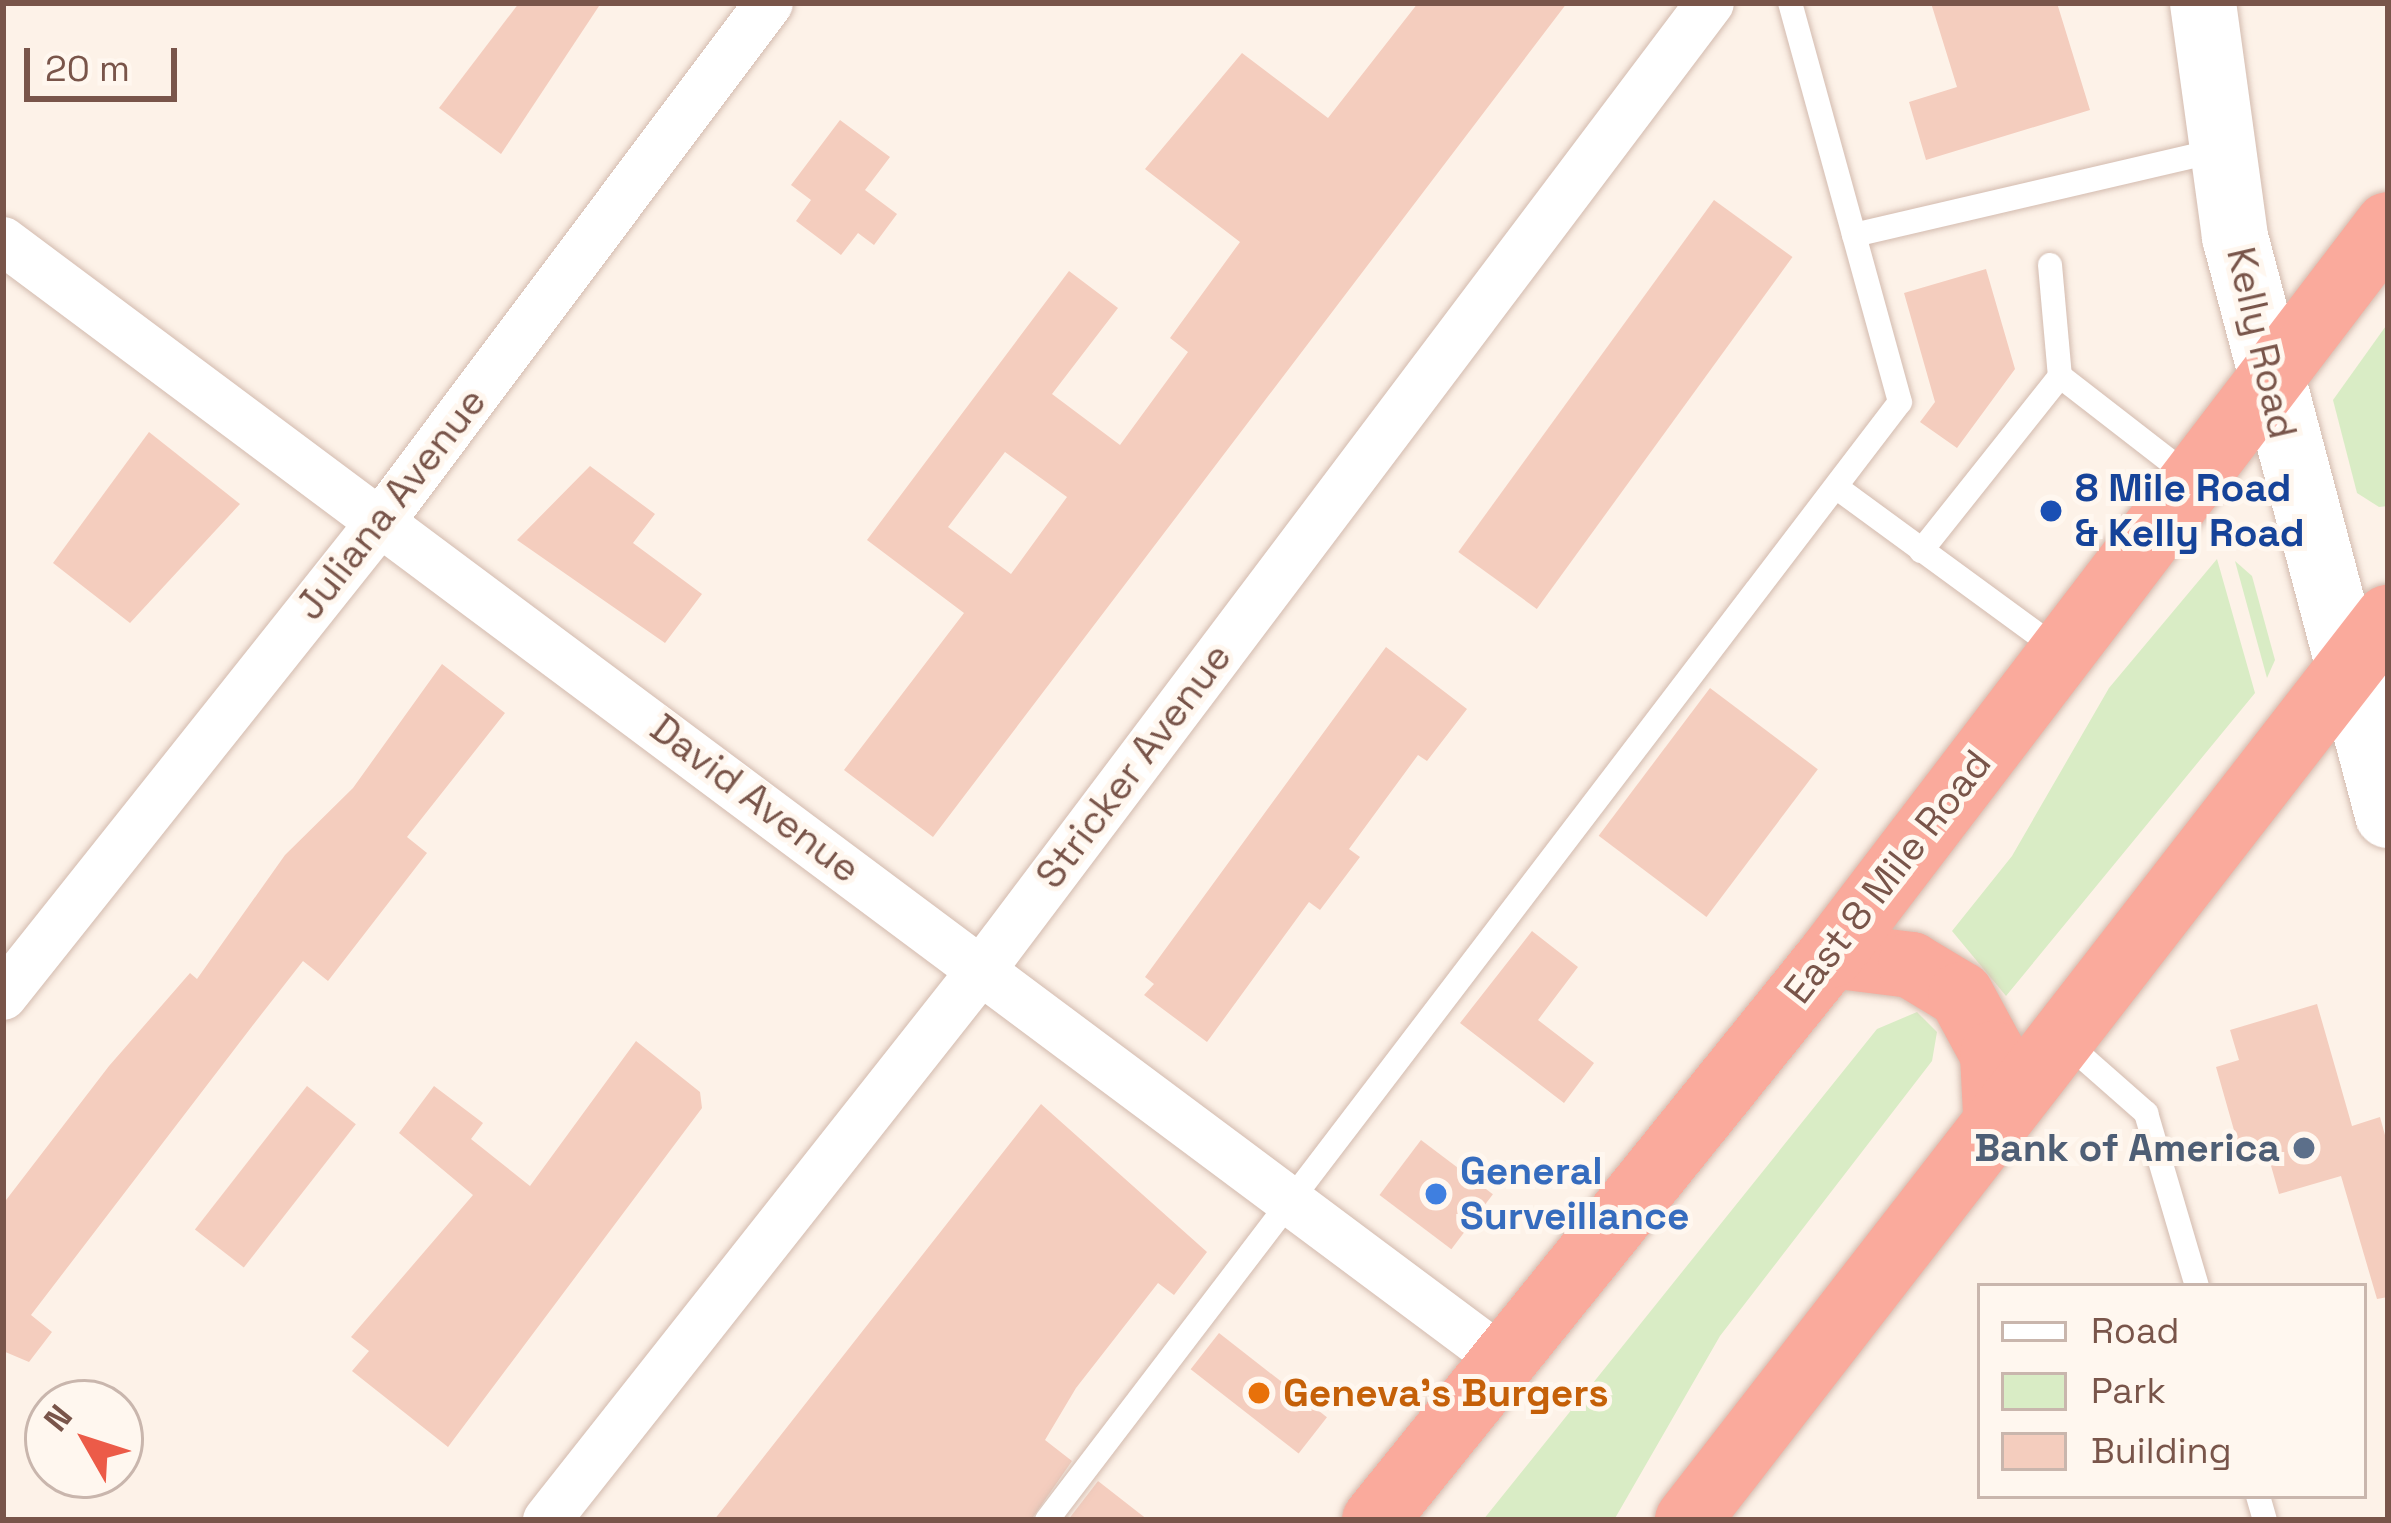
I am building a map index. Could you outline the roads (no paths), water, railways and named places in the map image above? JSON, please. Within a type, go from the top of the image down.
[{"type":"highway","name":"East 8 Mile Road","points":[[1375,1520],[1831,955],[2388,224]]},
{"type":"highway","points":[[1688,1520],[1996,1113],[2388,618]]},
{"type":"highway","points":[[1831,955],[1911,965],[1960,995],[1993,1054],[1996,1113]]},
{"type":"street","name":"Juliana Avenue","points":[[3,996],[381,520],[769,3]]},
{"type":"street","name":"Stricker Avenue","points":[[547,1520],[982,968],[1710,3]]},
{"type":"street","name":"Kelly Road","points":[[2204,3],[2219,150],[2269,381],[2343,673],[2388,815]]},
{"type":"street","name":"David Avenue","points":[[3,241],[1504,1360]]},
{"type":"lane","points":[[1047,1520],[1900,402],[1790,3]]},
{"type":"lane","points":[[1854,235],[2219,150]]},
{"type":"lane","points":[[1922,551],[2060,376],[2050,265]]},
{"type":"lane","points":[[2060,376],[2192,478]]},
{"type":"lane","points":[[1836,487],[2061,651]]},
{"type":"lane","points":[[2057,1035],[2146,1113],[2196,1283]]},
{"type":"place","name":"8 Mile Road & Kelly Road","points":[[2051,511]]},
{"type":"place","name":"Bank of America","points":[[2304,1148]]},
{"type":"place","name":"General Surveillance","points":[[1436,1194]]},
{"type":"place","name":"Geneva's Burgers","points":[[1259,1393]]}]
